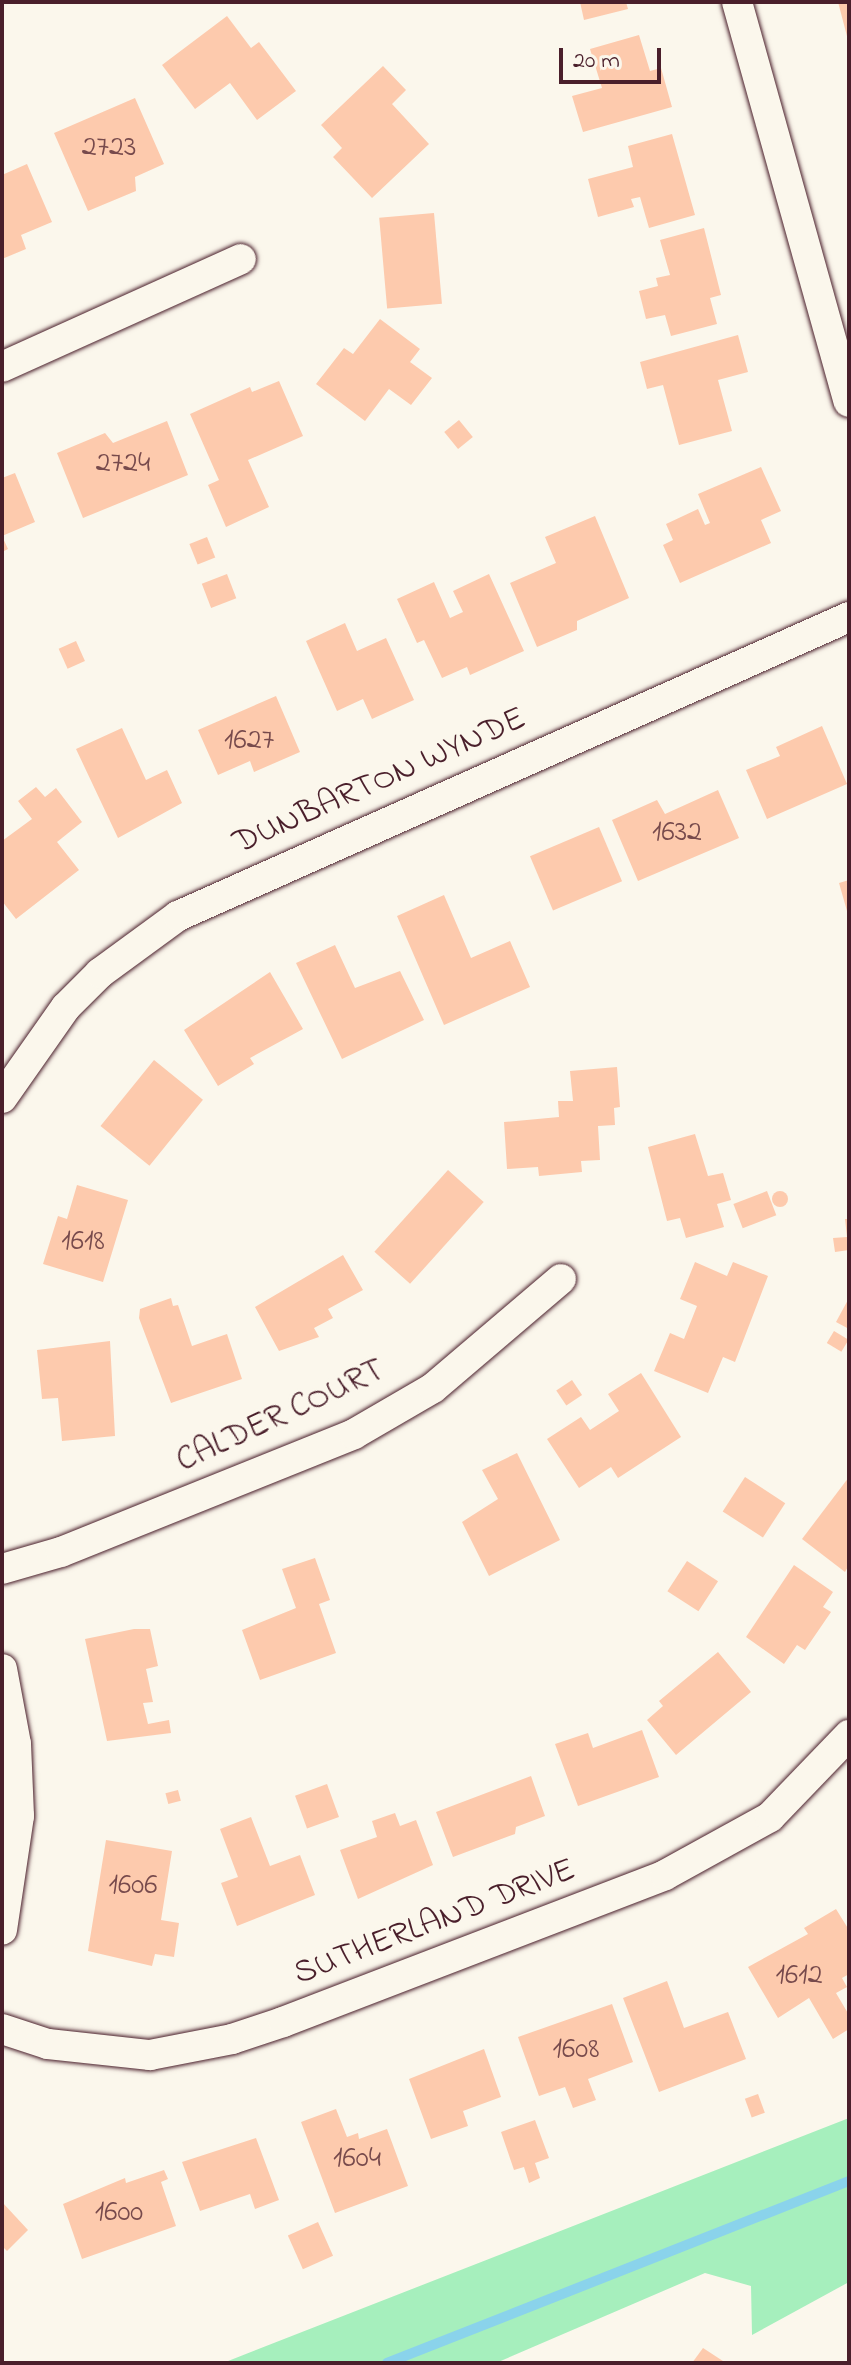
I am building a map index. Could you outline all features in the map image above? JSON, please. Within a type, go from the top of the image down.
[{"type":"street","points":[[737,2],[849,402]]},
{"type":"street","points":[[2,367],[241,259]]},
{"type":"street","name":"DUNBARTON WYNDE","points":[[2,1098],[66,1007],[109,965],[178,916],[849,617]]},
{"type":"street","name":"CALDER COURT","points":[[2,1569],[61,1552],[354,1434],[433,1388],[561,1279]]},
{"type":"street","points":[[2,1669],[16,1744],[19,1816],[2,1930]]},
{"type":"street","name":"SUTHERLAND DRIVE","points":[[2,2029],[48,2044],[150,2055],[206,2046],[283,2022],[665,1875],[770,1817],[849,1735]]},
{"type":"green space","points":[[849,2118],[849,2282],[752,2335],[751,2286],[705,2273],[496,2363],[223,2363]]},
{"type":"building","points":[[580,2],[626,2],[628,9],[584,20]]},
{"type":"building","points":[[838,2],[849,2],[849,40],[848,40]]},
{"type":"building","points":[[227,16],[251,48],[259,42],[296,91],[257,120],[230,83],[195,109],[162,65]]},
{"type":"building","points":[[639,35],[650,71],[661,68],[672,107],[583,132],[572,96],[602,88],[590,49]]},
{"type":"building","points":[[383,66],[406,90],[392,104],[429,144],[372,198],[333,157],[342,148],[321,125]]},
{"type":"building","points":[[135,98],[164,164],[135,177],[136,191],[88,211],[54,133]]},
{"type":"building","points":[[672,134],[695,215],[649,228],[640,197],[631,199],[634,207],[598,217],[588,179],[633,167],[628,146]]},
{"type":"building","points":[[27,164],[52,222],[21,235],[26,249],[2,259],[2,175]]},
{"type":"building","points":[[434,213],[442,304],[387,308],[379,218]]},
{"type":"building","points":[[704,228],[721,295],[710,298],[717,324],[671,336],[665,315],[646,319],[639,291],[658,286],[656,278],[670,275],[660,240]]},
{"type":"building","points":[[380,319],[420,349],[410,362],[432,378],[411,405],[389,389],[365,421],[316,384],[344,348],[353,354]]},
{"type":"building","points":[[738,335],[748,372],[718,380],[732,431],[679,445],[663,385],[647,389],[640,362]]},
{"type":"building","points":[[279,381],[303,436],[248,460],[269,507],[226,527],[208,485],[219,480],[190,414],[250,387],[252,392]]},
{"type":"building","points":[[459,420],[473,437],[458,449],[444,432]]},
{"type":"building","points":[[167,421],[188,475],[83,518],[57,453],[105,433],[113,443]]},
{"type":"building","points":[[761,467],[781,511],[761,520],[771,543],[680,583],[663,545],[673,540],[666,524],[698,509],[705,525],[710,523],[698,494]]},
{"type":"building","points":[[15,473],[35,522],[2,536],[2,478]]},
{"type":"building","points":[[595,516],[629,598],[577,621],[577,630],[537,647],[510,583],[556,563],[545,537]]},
{"type":"building","points":[[2,536],[8,549],[2,552]]},
{"type":"building","points":[[207,537],[215,557],[198,565],[189,544]]},
{"type":"building","points":[[227,574],[236,598],[211,608],[202,584]]},
{"type":"building","points":[[489,574],[524,651],[470,675],[467,667],[442,678],[424,640],[417,643],[397,599],[434,582],[450,618],[463,612],[453,591]]},
{"type":"building","points":[[345,623],[357,651],[386,638],[414,700],[372,719],[363,699],[337,711],[306,641]]},
{"type":"building","points":[[76,641],[85,661],[68,669],[59,649]]},
{"type":"building","points":[[276,696],[300,752],[254,772],[250,761],[218,775],[198,730]]},
{"type":"building","points":[[822,726],[847,784],[767,819],[746,770],[780,756],[776,747]]},
{"type":"building","points":[[122,728],[146,780],[167,770],[182,803],[118,838],[76,749]]},
{"type":"building","points":[[36,787],[45,797],[56,788],[82,822],[57,842],[79,870],[16,919],[2,901],[2,841],[32,819],[18,801]]},
{"type":"building","points":[[718,790],[739,838],[638,881],[612,820],[657,800],[665,814]]},
{"type":"building","points":[[599,827],[622,881],[553,911],[530,856]]},
{"type":"building","points":[[849,880],[849,918],[839,883]]},
{"type":"building","points":[[444,895],[471,958],[510,941],[530,987],[444,1025],[397,916]]},
{"type":"building","points":[[335,945],[355,988],[400,971],[424,1020],[342,1059],[296,963]]},
{"type":"building","points":[[270,972],[303,1029],[250,1058],[254,1064],[218,1086],[184,1030]]},
{"type":"building","points":[[154,1060],[203,1100],[149,1166],[101,1126]]},
{"type":"building","points":[[617,1067],[620,1107],[614,1108],[615,1125],[598,1126],[600,1160],[581,1161],[582,1172],[539,1176],[538,1167],[507,1169],[504,1122],[559,1117],[558,1101],[573,1101],[570,1071]]},
{"type":"building","points":[[695,1134],[708,1176],[723,1173],[731,1200],[717,1204],[724,1227],[686,1238],[680,1218],[667,1221],[648,1147]]},
{"type":"building","points":[[448,1170],[484,1202],[410,1284],[374,1252]]},
{"type":"building","points":[[77,1185],[128,1200],[103,1282],[43,1264],[58,1216],[67,1219]]},
{"type":"building","points":[[767,1191],[776,1215],[743,1228],[733,1204]]},
{"type":"building","points":[[777,1191],[783,1191],[788,1199],[786,1205],[777,1207],[772,1202],[772,1196]]},
{"type":"building","points":[[845,1219],[849,1219],[849,1250],[835,1252],[833,1238],[847,1237]]},
{"type":"building","points":[[343,1255],[363,1290],[328,1309],[333,1318],[314,1328],[319,1337],[279,1351],[255,1307]]},
{"type":"building","points":[[695,1262],[727,1276],[733,1262],[768,1276],[735,1362],[723,1357],[708,1393],[654,1371],[670,1333],[684,1339],[697,1306],[680,1299]]},
{"type":"building","points":[[171,1298],[173,1306],[178,1305],[192,1346],[227,1334],[242,1379],[171,1403],[139,1318],[140,1309]]},
{"type":"building","points":[[849,1298],[849,1329],[836,1322]]},
{"type":"building","points":[[834,1331],[849,1340],[841,1352],[827,1343]]},
{"type":"building","points":[[110,1341],[115,1436],[62,1441],[58,1398],[42,1399],[37,1350]]},
{"type":"building","points":[[641,1373],[681,1437],[618,1478],[611,1467],[579,1488],[547,1439],[581,1417],[590,1430],[619,1411],[608,1394]]},
{"type":"building","points":[[572,1380],[582,1395],[566,1406],[556,1391]]},
{"type":"building","points":[[517,1453],[560,1540],[489,1576],[462,1522],[498,1499],[482,1470]]},
{"type":"building","points":[[745,1477],[785,1503],[763,1538],[723,1511]]},
{"type":"building","points":[[849,1477],[849,1565],[845,1572],[802,1539]]},
{"type":"building","points":[[315,1558],[330,1600],[319,1604],[336,1653],[260,1680],[242,1630],[296,1608],[282,1569]]},
{"type":"building","points":[[687,1561],[718,1581],[698,1611],[667,1591]]},
{"type":"building","points":[[794,1565],[833,1592],[823,1607],[831,1612],[805,1650],[797,1645],[784,1664],[746,1637]]},
{"type":"building","points":[[134,1629],[150,1629],[158,1666],[146,1669],[153,1702],[143,1703],[148,1724],[169,1720],[171,1733],[107,1741],[85,1639]]},
{"type":"building","points":[[718,1652],[751,1692],[676,1755],[647,1720],[663,1706],[659,1701]]},
{"type":"building","points":[[642,1730],[659,1777],[578,1806],[555,1744],[588,1733],[593,1748]]},
{"type":"building","points":[[531,1776],[545,1816],[516,1827],[515,1834],[453,1857],[436,1812]]},
{"type":"building","points":[[327,1784],[339,1817],[307,1829],[295,1796]]},
{"type":"building","points":[[178,1790],[181,1801],[168,1804],[165,1793]]},
{"type":"building","points":[[395,1813],[400,1826],[416,1820],[433,1865],[358,1899],[340,1850],[377,1837],[372,1821]]},
{"type":"building","points":[[251,1817],[270,1866],[300,1855],[315,1895],[237,1926],[221,1883],[238,1877],[220,1829]]},
{"type":"building","points":[[106,1840],[172,1851],[161,1920],[179,1923],[174,1957],[155,1954],[152,1966],[88,1951]]},
{"type":"building","points":[[836,1909],[849,1930],[849,1974],[842,1978],[847,1987],[836,1993],[849,2015],[849,2029],[833,2039],[809,1998],[778,2018],[748,1967],[808,1934],[804,1928]]},
{"type":"building","points":[[667,1981],[684,2028],[728,2012],[746,2059],[659,2092],[623,1998]]},
{"type":"building","points":[[612,2004],[633,2062],[588,2079],[596,2100],[573,2108],[565,2087],[539,2096],[518,2037]]},
{"type":"building","points":[[484,2049],[501,2097],[463,2111],[468,2126],[431,2139],[409,2079]]},
{"type":"building","points":[[758,2094],[765,2113],[752,2118],[745,2099]]},
{"type":"building","points":[[336,2109],[347,2137],[358,2133],[359,2139],[387,2129],[408,2186],[335,2213],[301,2122]]},
{"type":"building","points":[[535,2120],[549,2158],[535,2163],[540,2178],[529,2183],[524,2167],[514,2170],[501,2132]]},
{"type":"building","points":[[256,2138],[279,2200],[255,2209],[250,2194],[200,2211],[182,2162]]},
{"type":"building","points":[[164,2170],[168,2179],[161,2182],[176,2226],[82,2259],[63,2204],[125,2178],[126,2183]]},
{"type":"building","points":[[2,2202],[28,2230],[7,2251],[2,2246]]},
{"type":"building","points":[[318,2222],[333,2256],[303,2269],[288,2235]]},
{"type":"building","points":[[703,2348],[726,2363],[692,2363]]},
{"type":"waterway","points":[[387,2363],[849,2181]]}]
